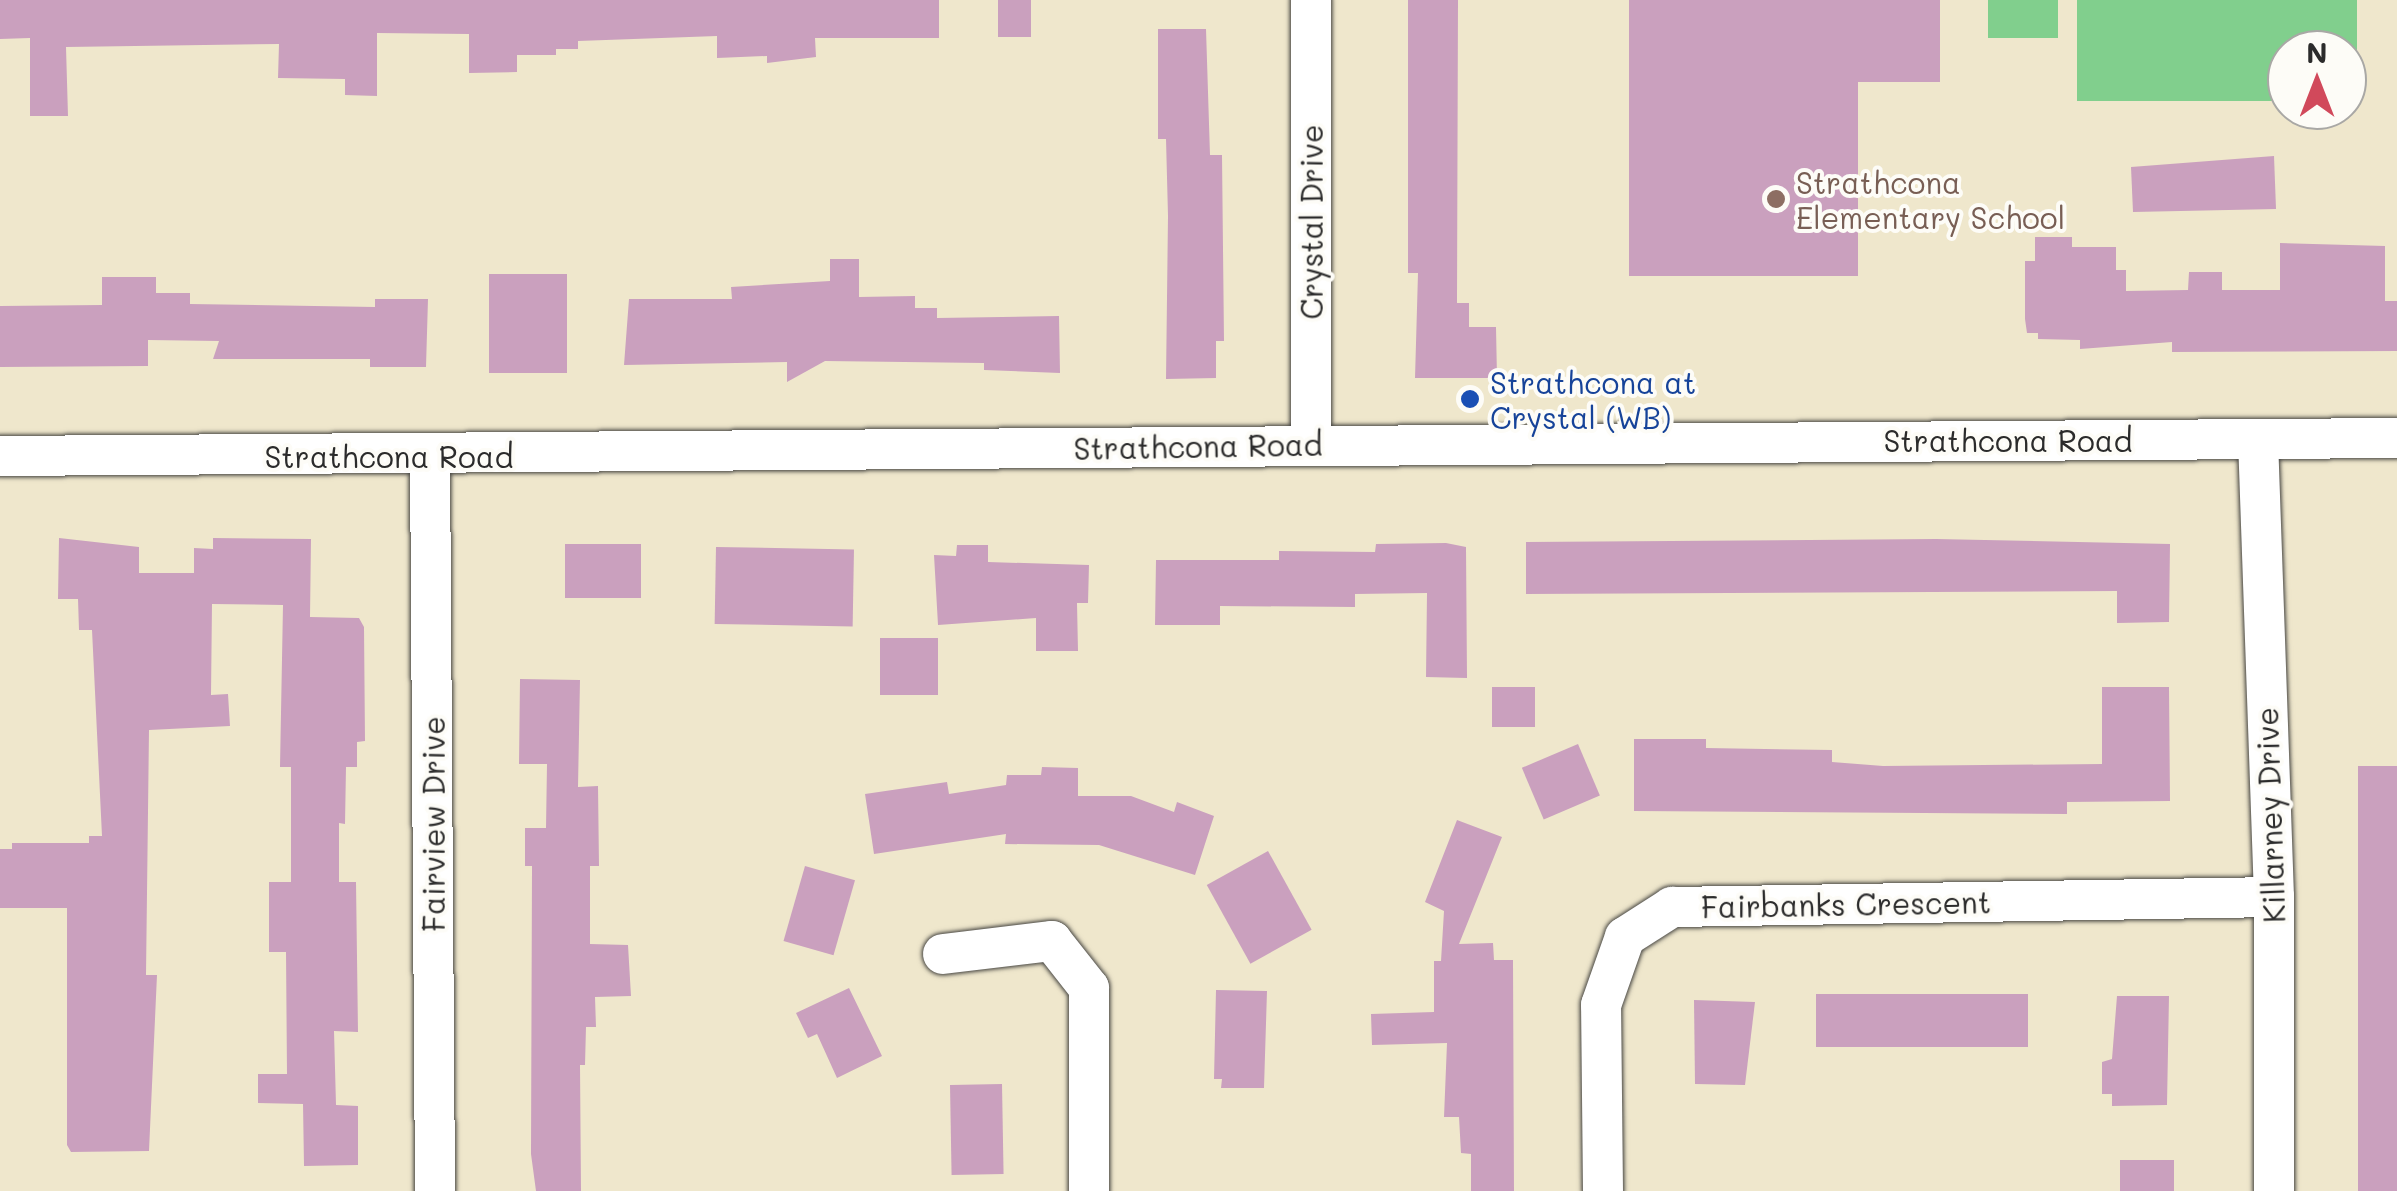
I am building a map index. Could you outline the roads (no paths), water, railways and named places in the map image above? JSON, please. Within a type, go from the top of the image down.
[{"type":"street","name":"Crystal Drive","points":[[1310,0],[1311,444]]},
{"type":"street","name":"Strathcona Road","points":[[0,456],[430,457],[1311,444],[2397,438]]},
{"type":"street","name":"Killarney Drive","points":[[2258,439],[2274,897],[2274,1191]]},
{"type":"street","name":"Fairview Drive","points":[[430,457],[436,1191]]},
{"type":"street","name":"Fairbanks Crescent","points":[[1602,1191],[1601,1005],[1624,938],[1672,907],[2274,897]]},
{"type":"street","points":[[943,954],[1052,941],[1089,988],[1089,1191]]},
{"type":"place","name":"Strathcona Elementary School","points":[[1776,199]]},
{"type":"place","name":"Strathcona at Crystal (WB)","points":[[1470,399]]}]
